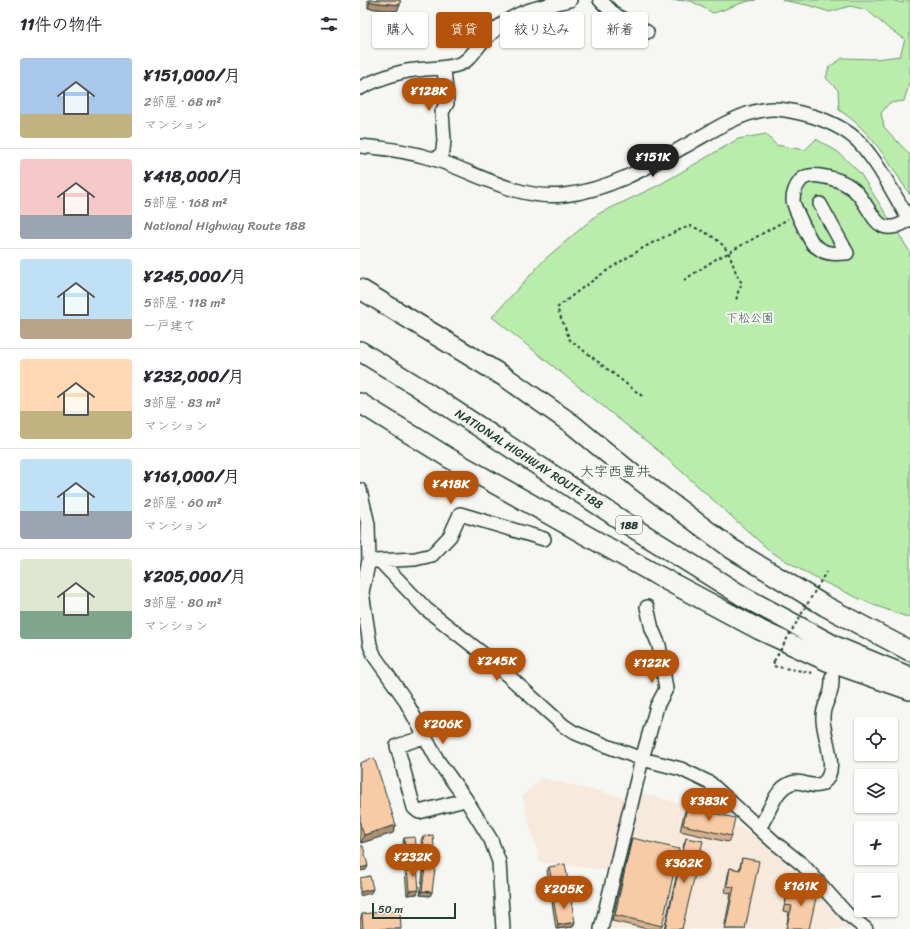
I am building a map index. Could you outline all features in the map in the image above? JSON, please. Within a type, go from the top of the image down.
[{"type":"highway","points":[[360,288],[508,379],[572,424],[641,481],[732,549],[825,606],[910,651]]},
{"type":"highway","name":"NATIONAL HIGHWAY ROUTE 188","points":[[360,351],[417,386],[744,597],[837,647],[910,677]]},
{"type":"highway","points":[[360,403],[449,458],[655,574],[760,630],[827,661],[910,690]]},
{"type":"street","points":[[360,88],[400,72],[444,68],[462,64],[470,57],[484,39],[515,14],[529,9],[570,0]]},
{"type":"street","points":[[600,0],[612,12]]},
{"type":"street","points":[[438,160],[443,150],[444,140],[442,112],[447,103],[444,68]]},
{"type":"street","points":[[360,146],[399,150],[438,160],[499,186],[527,193],[563,195],[600,188],[639,171],[716,128],[753,112],[765,110],[791,110],[827,120],[857,140],[879,166],[910,220],[897,227],[887,228],[877,223],[857,194],[843,183],[830,177],[812,175],[802,179],[795,188],[793,201],[814,244],[831,254],[847,253],[820,204]]},
{"type":"street","points":[[360,490],[375,561],[362,592],[370,645],[375,657],[404,698],[438,761],[465,798],[491,840],[498,862],[503,929]]},
{"type":"street","points":[[375,561],[415,559],[432,555],[450,536],[460,514],[544,539]]},
{"type":"street","points":[[375,561],[426,609],[487,657],[564,726],[573,732],[642,759],[681,769],[710,782],[759,828],[803,865],[847,914],[866,929]]},
{"type":"street","points":[[601,929],[642,759],[657,706],[666,689],[659,644],[652,629],[647,607]]},
{"type":"street","points":[[759,828],[764,822],[778,794],[786,785],[796,782],[814,785],[822,783],[829,775],[831,765],[823,718],[825,703],[831,690],[832,677]]},
{"type":"street","points":[[424,736],[397,746],[414,808],[419,812],[461,801],[465,798]]},
{"type":"path","points":[[684,280],[716,258],[728,253],[798,212]]},
{"type":"path","points":[[642,396],[570,340],[557,308],[592,279],[629,256],[679,229],[691,226],[711,235],[728,253],[736,275],[742,283],[736,301]]},
{"type":"path","points":[[826,572],[774,661],[773,666],[808,671],[832,677]]},
{"type":"shaded area","points":[[541,778],[636,800],[639,792],[709,812],[754,834],[798,868],[857,929],[607,929],[619,872],[540,862],[522,796]]},
{"type":"green space","points":[[671,0],[756,0],[745,2],[713,13],[691,1]]},
{"type":"green space","points":[[782,0],[891,0],[903,3],[903,0],[910,0],[910,81],[904,101],[889,103],[881,113],[884,127],[910,155],[910,195],[879,148],[851,118],[839,110],[838,90],[826,78],[829,67],[843,58],[876,59],[900,56],[905,39],[889,29],[867,10],[850,6],[830,12],[807,5]]},
{"type":"green space","name":"下松公園","points":[[766,134],[776,145],[805,150],[816,139],[838,152],[860,173],[910,252],[910,618],[871,604],[815,578],[771,552],[661,453],[492,317],[545,259],[598,214],[659,185],[738,139]]},
{"type":"building","points":[[370,0],[400,0],[400,5],[370,2]]},
{"type":"building","points":[[374,758],[396,825],[364,835],[360,824],[360,763]]},
{"type":"building","points":[[687,807],[735,818],[731,836],[683,825]]},
{"type":"building","points":[[433,835],[435,860],[425,862],[423,836]]},
{"type":"building","points":[[415,837],[418,860],[407,862],[404,838]]},
{"type":"building","points":[[632,838],[679,849],[662,926],[615,915]]},
{"type":"building","points":[[686,838],[703,841],[682,929],[665,929]]},
{"type":"building","points":[[360,846],[363,846],[368,866],[360,868]]},
{"type":"building","points":[[742,858],[759,861],[745,929],[725,929],[734,887],[727,886],[730,868],[740,870]]},
{"type":"building","points":[[565,864],[570,892],[554,894],[549,867]]},
{"type":"building","points":[[417,866],[419,890],[409,891],[407,867]]},
{"type":"building","points":[[425,867],[435,868],[432,892],[422,891]]},
{"type":"building","points":[[370,876],[373,889],[360,892],[360,878]]},
{"type":"building","points":[[796,885],[818,889],[809,929],[786,929],[792,906],[785,905],[789,888],[795,890]]},
{"type":"building","points":[[570,895],[575,922],[558,925],[553,898]]},
{"type":"building","points":[[400,910],[401,929],[363,929],[362,914]]},
{"type":"district","name":"大字西豊井","points":[[615,471]]}]
